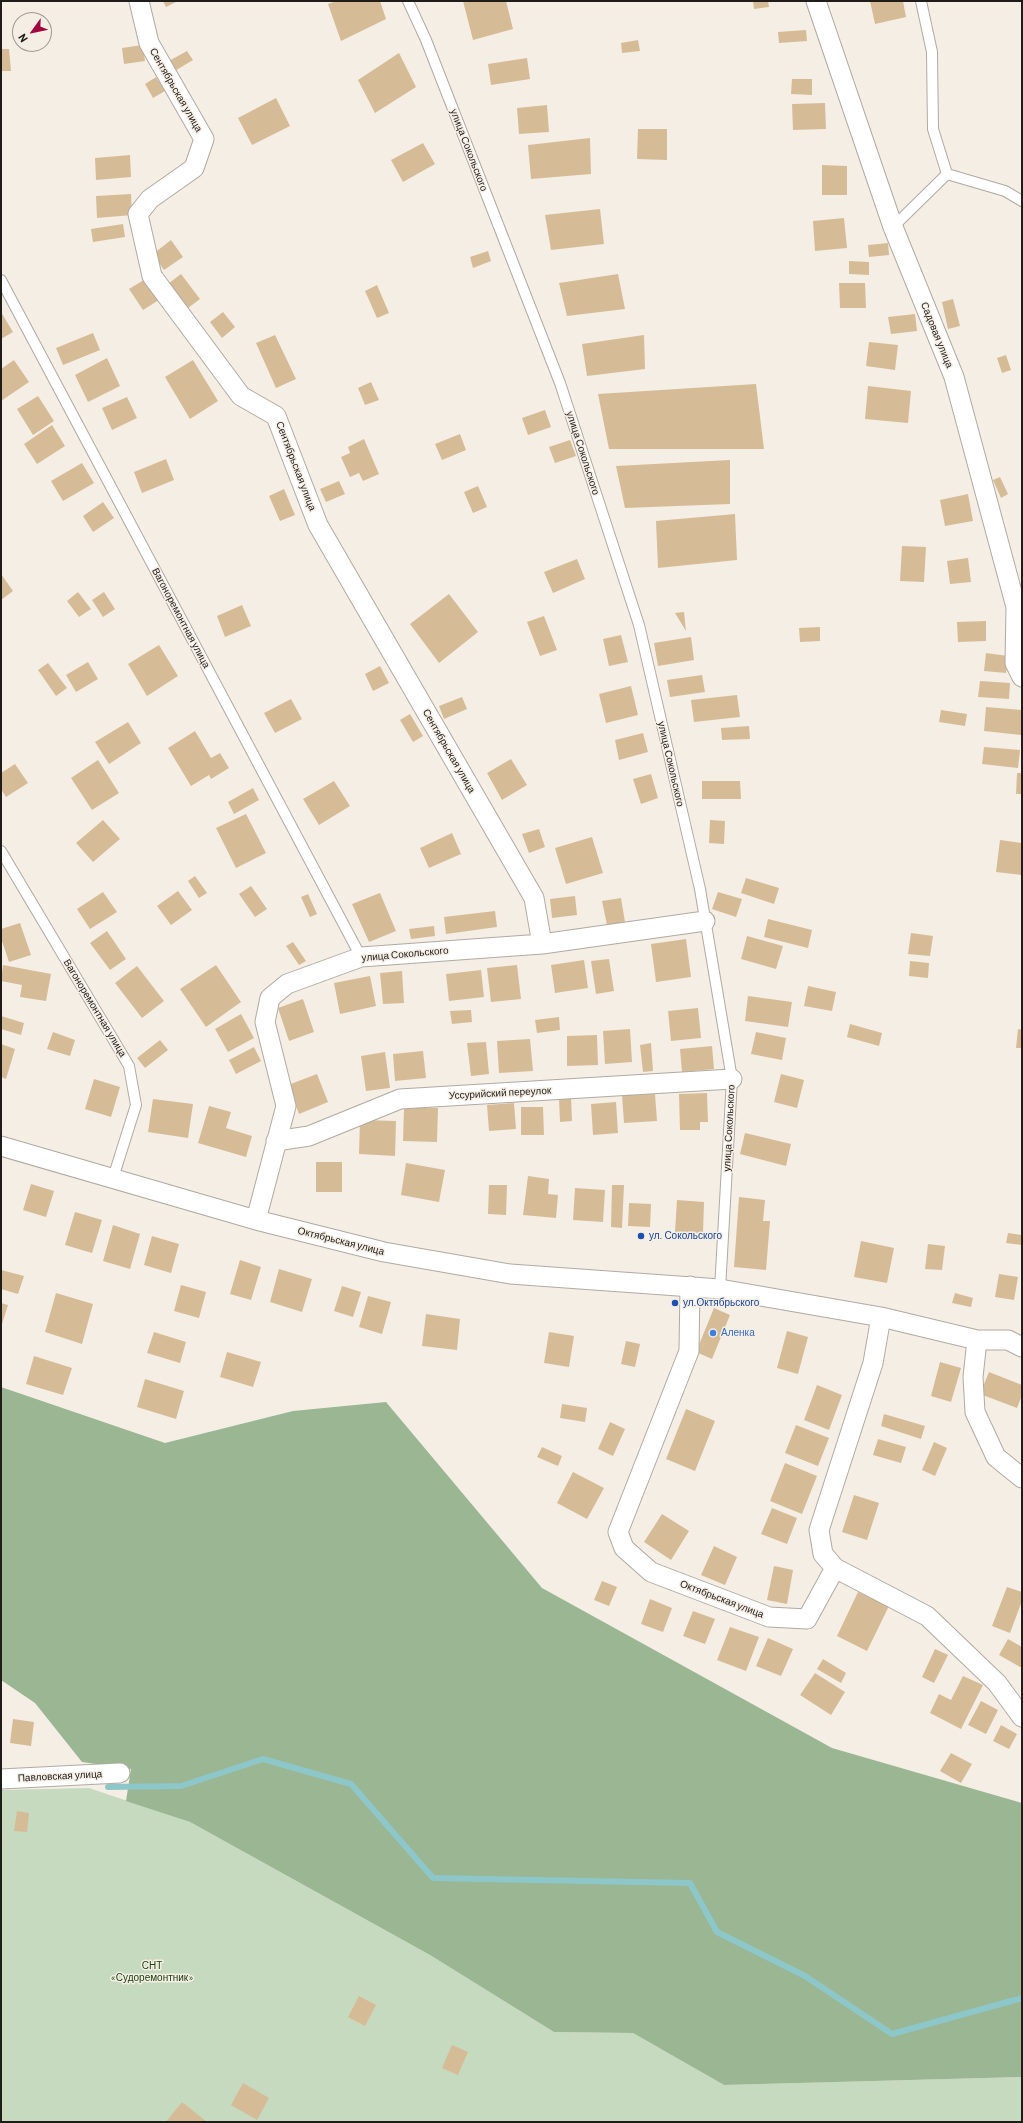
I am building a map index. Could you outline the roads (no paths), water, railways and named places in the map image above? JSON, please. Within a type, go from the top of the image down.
[{"type":"street","name":"Сентябрьская улица","points":[[138,1],[149,43],[204,139],[194,168],[150,199],[138,214],[152,276],[241,396],[276,416],[318,525],[534,898],[542,944]]},
{"type":"street","name":"Садовая улица","points":[[816,1],[893,227],[954,377],[1016,607],[1015,663],[1022,677]]},
{"type":"street","name":"улица Сокольского","points":[[256,1220],[286,1106],[265,1022],[270,998],[287,984],[361,957],[542,944],[705,921]]},
{"type":"street","name":"Уссурийский переулок","points":[[276,1141],[309,1136],[400,1099],[732,1079]]},
{"type":"street","name":"Октябрьская улица","points":[[1,1146],[256,1220],[384,1252],[510,1274],[720,1289],[881,1317],[977,1340],[1008,1340],[1022,1347]]},
{"type":"street","name":"Октябрьская улица","points":[[690,1286],[689,1350],[618,1532],[624,1548],[651,1572],[769,1617],[807,1619],[835,1568]]},
{"type":"street","points":[[881,1317],[873,1363],[819,1530],[823,1554],[835,1568],[927,1616],[997,1683],[1022,1717]]},
{"type":"street","points":[[977,1340],[973,1377],[975,1412],[996,1457],[1022,1478]]},
{"type":"street","name":"Павловская улица","points":[[1,1779],[120,1773]]},
{"type":"lane","name":"улица Сокольского","points":[[408,1],[426,40],[560,383],[636,617],[700,889],[732,1079],[720,1289]]},
{"type":"lane","points":[[921,1],[932,52],[933,129],[947,174]]},
{"type":"lane","points":[[893,227],[947,174]]},
{"type":"lane","points":[[947,174],[1005,191],[1022,201]]},
{"type":"lane","name":"Вагоноремонтная улица","points":[[1,280],[361,957]]},
{"type":"lane","name":"Вагоноремонтная улица","points":[[1,851],[129,1066],[136,1105],[113,1178]]},
{"type":"waterway","points":[[108,1787],[181,1786],[263,1759],[351,1784],[433,1878],[690,1883],[717,1932],[805,1976],[892,2034],[1022,1998]]},
{"type":"place","name":"ул. Сокольского","points":[[641,1236]]},
{"type":"place","name":"ул.Октябрьского","points":[[675,1303]]},
{"type":"place","name":"Аленка","points":[[713,1333]]},
{"type":"park label","name":"СНТ «Судоремонтник»","points":[[152,1972]]}]
